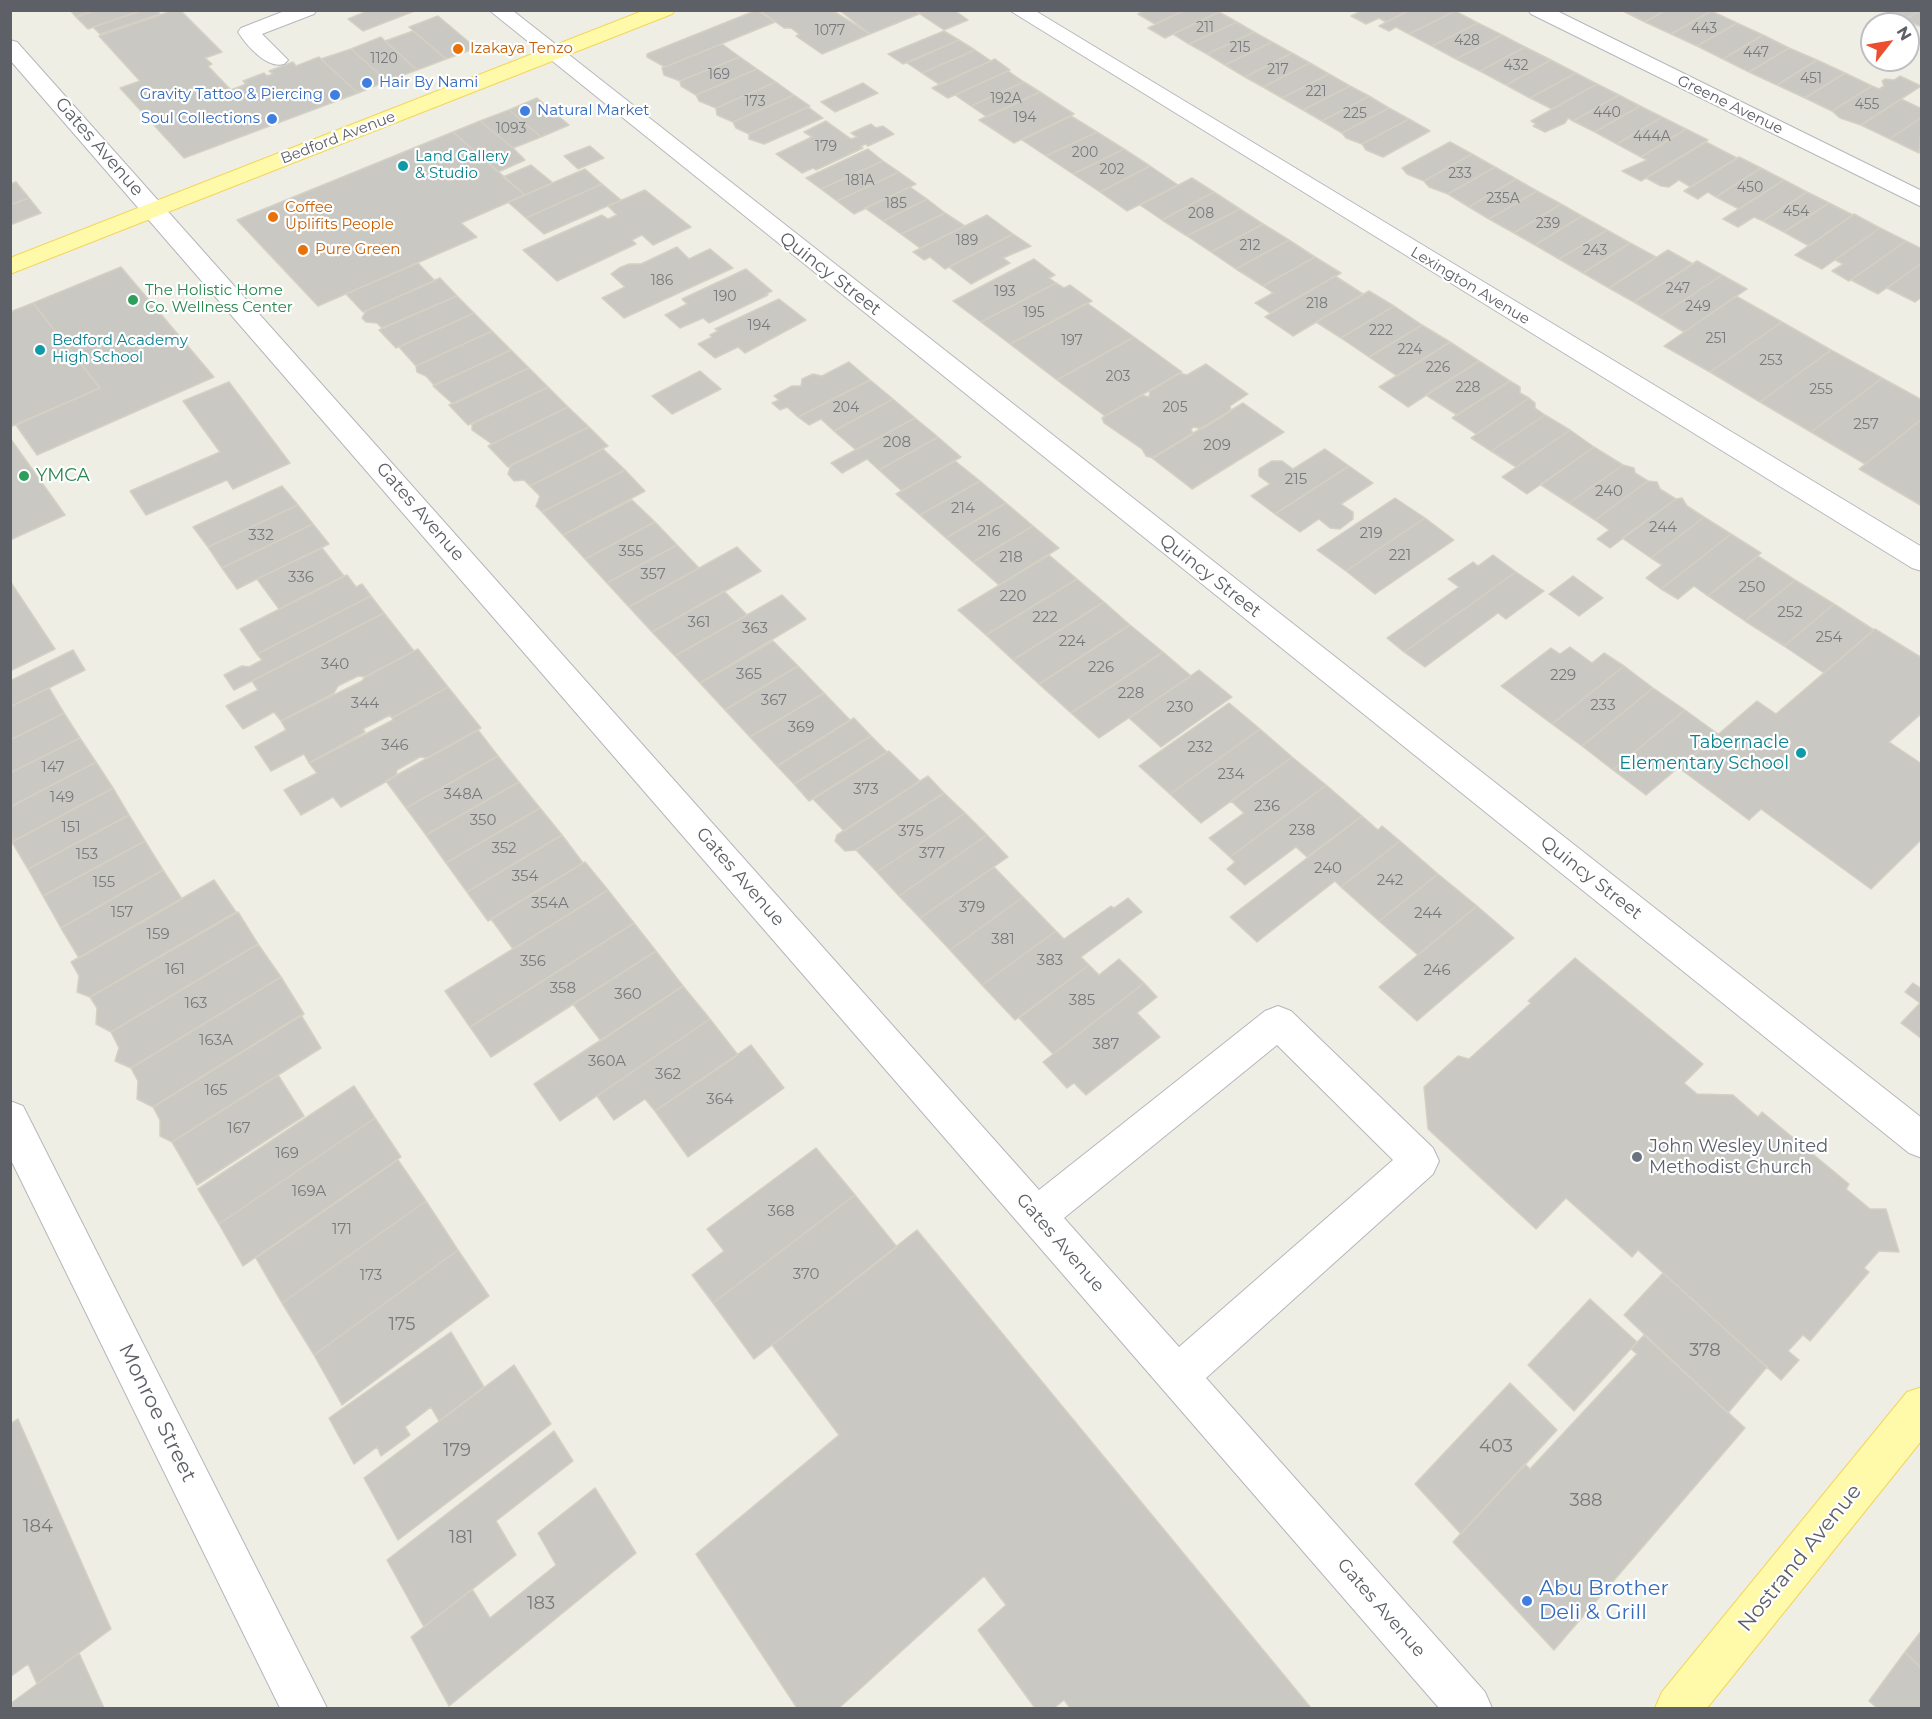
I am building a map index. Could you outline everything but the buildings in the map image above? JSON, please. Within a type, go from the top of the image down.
[{"type":"main road","name":"Bedford Avenue","points":[[10,267],[665,10]]},
{"type":"main road","name":"Nostrand Avenue","points":[[1678,1708],[1922,1407]]},
{"type":"street","points":[[277,60],[248,32],[307,10]]},
{"type":"street","name":"Quincy Street","points":[[499,10],[1922,1141]]},
{"type":"street","name":"Lexington Avenue","points":[[1019,10],[1922,561]]},
{"type":"street","name":"Greene Avenue","points":[[1538,10],[1922,200]]},
{"type":"street","name":"Gates Avenue","points":[[10,46],[1469,1708]]},
{"type":"street","points":[[1037,1216],[1278,1022],[1420,1161],[1177,1376]]},
{"type":"street","name":"Monroe Street","points":[[10,1118],[304,1708]]},
{"type":"place","name":"Izakaya Tenzo","points":[[458,49]]},
{"type":"place","name":"Hair By Nami","points":[[367,83]]},
{"type":"place","name":"Gravity Tattoo & Piercing","points":[[335,95]]},
{"type":"place","name":"Natural Market","points":[[525,111]]},
{"type":"place","name":"Soul Collections","points":[[272,119]]},
{"type":"place","name":"Land Gallery & Studio","points":[[403,166]]},
{"type":"place","name":"Coffee Uplifits People","points":[[273,217]]},
{"type":"place","name":"Pure Green","points":[[303,250]]},
{"type":"place","name":"The Holistic Home Co. Wellness Center","points":[[133,300]]},
{"type":"place","name":"Bedford Academy High School","points":[[40,350]]},
{"type":"place","name":"YMCA","points":[[24,476]]},
{"type":"place","name":"Tabernacle Elementary School","points":[[1801,753]]},
{"type":"place","name":"John Wesley United Methodist Church","points":[[1637,1157]]},
{"type":"place","name":"Abu Brother Deli & Grill","points":[[1527,1601]]}]
